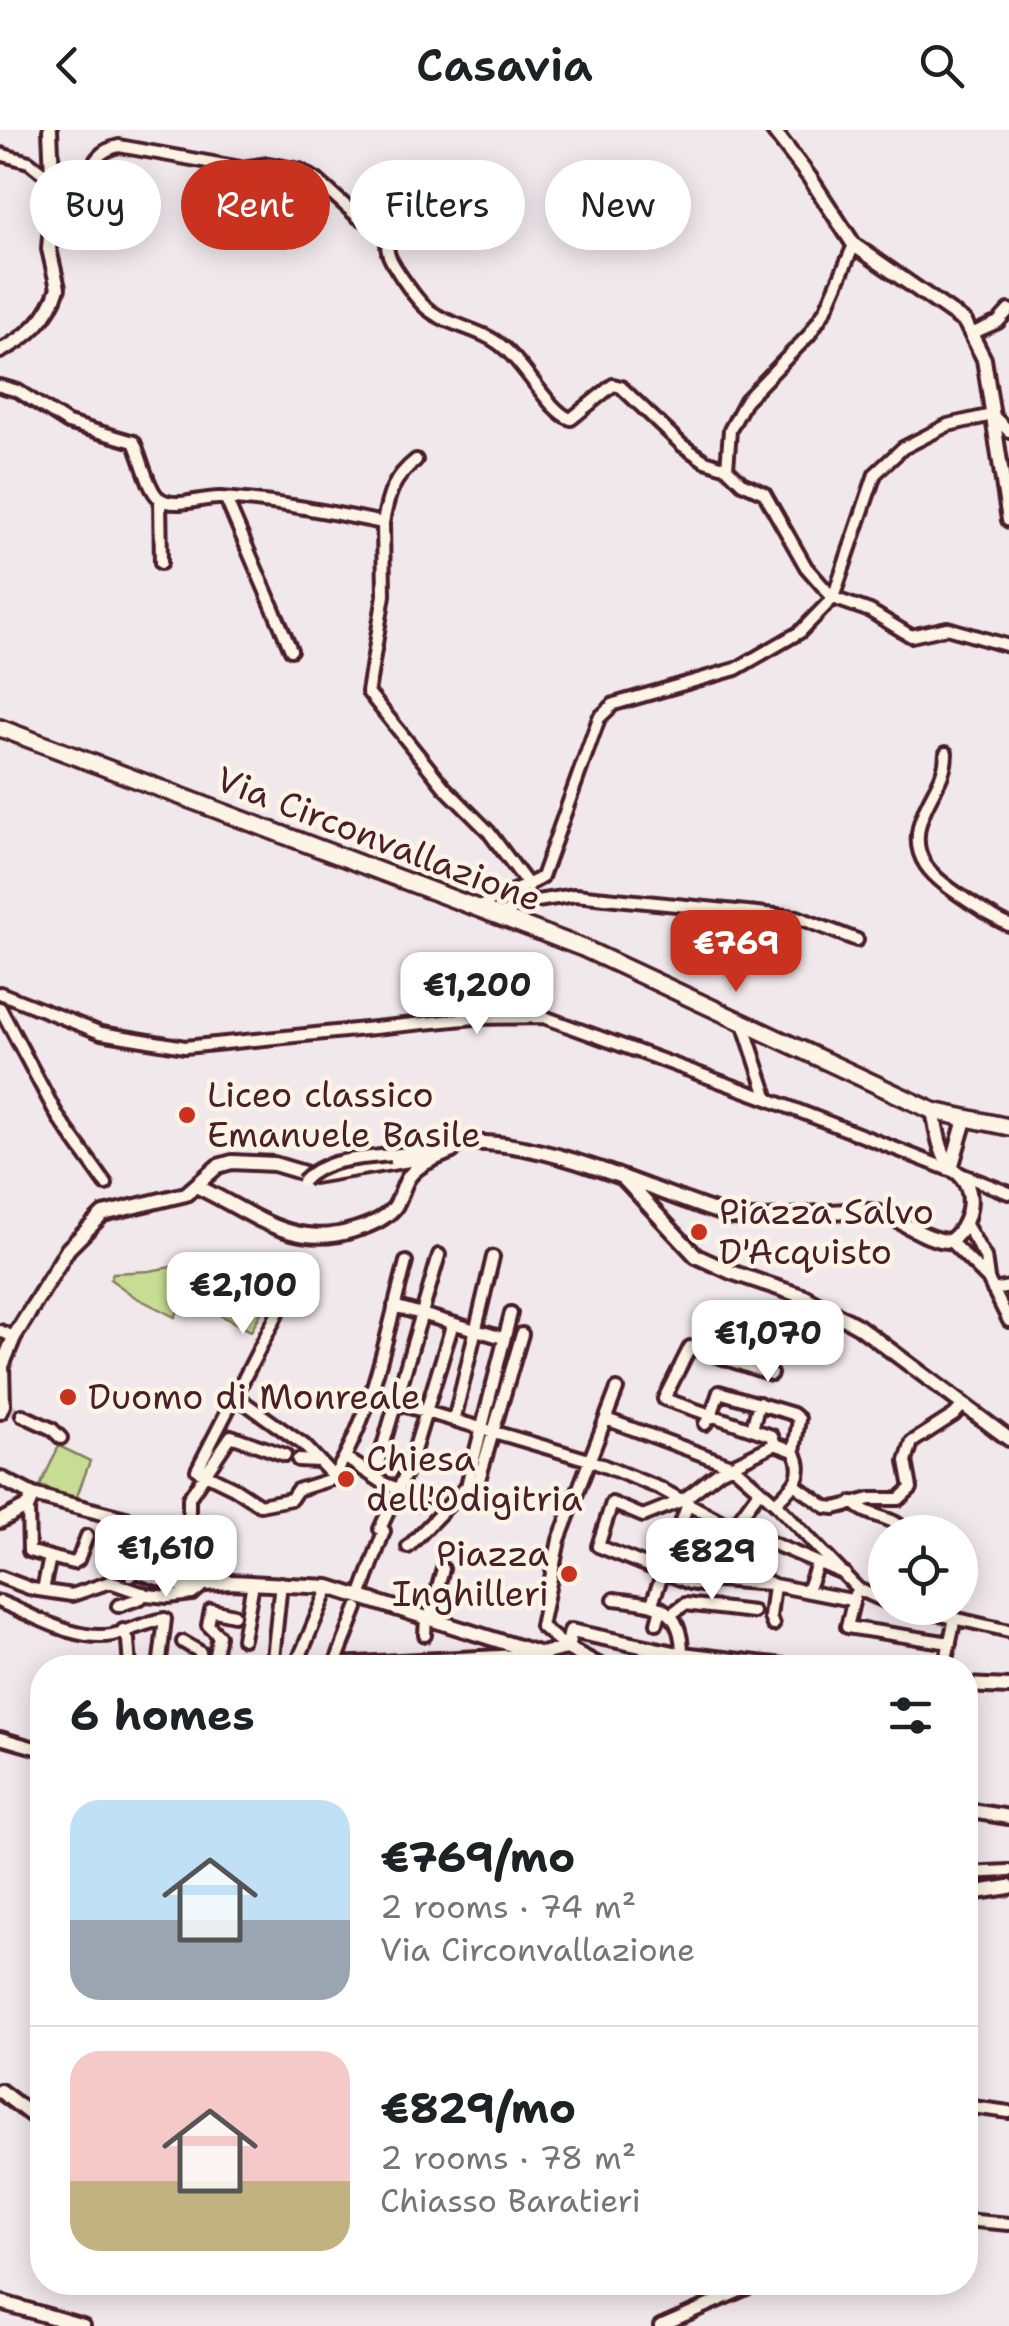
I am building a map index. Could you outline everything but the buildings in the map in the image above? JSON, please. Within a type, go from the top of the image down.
[{"type":"main road","name":"Via Circonvallazione","points":[[0,728],[583,948],[933,1111],[1009,1128]]},
{"type":"street","points":[[50,130],[52,160]]},
{"type":"street","points":[[772,130],[854,246],[965,322],[984,359],[1009,520]]},
{"type":"street","points":[[94,160],[104,149],[119,146],[240,168],[270,164],[300,170],[358,217],[387,229],[388,254],[423,306],[486,334],[505,348],[564,417],[572,419],[612,385],[621,387],[682,445],[764,493],[806,567],[833,598],[870,611],[911,636],[947,628],[1009,646]]},
{"type":"street","points":[[0,154],[30,163]]},
{"type":"street","points":[[727,468],[730,430],[746,400],[809,335],[826,309],[854,246]]},
{"type":"street","points":[[0,351],[22,340],[56,298],[58,288],[49,250]]},
{"type":"street","points":[[971,334],[998,322],[1009,310]]},
{"type":"street","points":[[0,386],[18,391],[68,423],[134,442],[144,462],[149,486],[160,500],[161,564]]},
{"type":"street","points":[[992,415],[1009,431]]},
{"type":"street","points":[[479,908],[542,877],[599,718],[614,704],[736,669],[800,632],[833,598],[875,474],[903,448],[948,425],[992,415]]},
{"type":"street","points":[[416,460],[397,474],[382,523],[384,595],[368,692],[444,788],[488,831],[529,886]]},
{"type":"street","points":[[160,500],[172,503],[226,498],[302,507],[382,523]]},
{"type":"street","points":[[226,498],[291,650]]},
{"type":"street","points":[[946,753],[942,778],[923,812],[918,837],[924,866],[935,880],[1009,925]]},
{"type":"street","points":[[498,916],[524,903],[575,894],[796,917],[857,940]]},
{"type":"street","points":[[524,903],[524,926]]},
{"type":"street","points":[[0,993],[101,1033],[185,1048],[474,1018],[544,1017],[1009,1193]]},
{"type":"street","points":[[0,1008],[58,1116],[106,1184]]},
{"type":"street","points":[[743,1023],[768,1099]]},
{"type":"street","points":[[933,1111],[951,1168],[967,1188],[969,1209],[965,1223],[950,1242]]},
{"type":"street","points":[[951,1168],[965,1120]]},
{"type":"street","points":[[196,1186],[276,1227],[301,1236],[330,1238],[386,1216],[396,1206],[414,1171],[470,1144]]},
{"type":"street","points":[[302,1181],[330,1163],[470,1144],[549,1153],[715,1212],[753,1219],[879,1213],[950,1242],[991,1285],[1009,1287]]},
{"type":"street","points":[[4,1409],[1,1366],[7,1334],[90,1224],[118,1208],[186,1194],[218,1166],[232,1162],[274,1164],[314,1176],[409,1160],[422,1152]]},
{"type":"street","points":[[378,1165],[398,1177],[403,1191]]},
{"type":"street","points":[[623,1177],[696,1256],[830,1310],[878,1340],[1009,1439]]},
{"type":"street","points":[[656,1215],[659,1191]]},
{"type":"street","points":[[965,1223],[985,1257],[991,1285],[1009,1321]]},
{"type":"street","points":[[374,1476],[440,1255]]},
{"type":"street","points":[[454,1421],[493,1257]]},
{"type":"street","points":[[200,1472],[260,1505],[290,1499],[297,1490],[334,1476],[346,1458],[370,1395],[406,1262]]},
{"type":"street","points":[[287,1295],[188,1498],[190,1528],[181,1586],[281,1582],[330,1587],[358,1603],[427,1618],[525,1655]]},
{"type":"street","points":[[394,1306],[503,1338]]},
{"type":"street","points":[[478,1483],[503,1338],[511,1313]]},
{"type":"street","points":[[339,1655],[428,1412],[453,1324]]},
{"type":"street","points":[[408,1547],[466,1486],[522,1334]]},
{"type":"street","points":[[708,1420],[705,1410],[664,1399],[690,1346],[771,1374]]},
{"type":"street","points":[[541,1626],[559,1540],[617,1388]]},
{"type":"street","points":[[708,1420],[719,1392],[794,1414],[799,1419],[795,1485],[774,1503]]},
{"type":"street","points":[[241,1400],[304,1445],[334,1476]]},
{"type":"street","points":[[396,1403],[589,1460],[845,1574]]},
{"type":"street","points":[[752,1430],[759,1403]]},
{"type":"street","points":[[795,1485],[826,1506],[904,1496],[912,1482],[906,1460],[912,1442],[963,1405]]},
{"type":"street","points":[[22,1414],[52,1429],[60,1438]]},
{"type":"street","points":[[606,1419],[733,1466],[858,1589],[868,1594]]},
{"type":"street","points":[[708,1420],[772,1436],[775,1444]]},
{"type":"street","points":[[200,1472],[231,1436],[285,1455]]},
{"type":"street","points":[[794,1452],[767,1445],[720,1471],[686,1501],[643,1516],[613,1499],[598,1546],[661,1574],[702,1585],[719,1580],[772,1585],[851,1600]]},
{"type":"street","points":[[346,1458],[419,1504]]},
{"type":"street","points":[[298,1460],[319,1460]]},
{"type":"street","points":[[0,1478],[30,1500],[80,1506],[168,1530],[190,1528]]},
{"type":"street","points":[[760,1490],[716,1535],[710,1560],[748,1572],[772,1585]]},
{"type":"street","points":[[2,1516],[30,1500]]},
{"type":"street","points":[[30,1500],[30,1551],[72,1563],[78,1560],[87,1536]]},
{"type":"street","points":[[657,1623],[661,1574],[686,1501]]},
{"type":"street","points":[[853,1502],[871,1515]]},
{"type":"street","points":[[126,1586],[143,1553]]},
{"type":"street","points":[[43,1590],[50,1557]]},
{"type":"street","points":[[134,1571],[162,1580],[167,1562]]},
{"type":"street","points":[[807,1591],[818,1564]]},
{"type":"street","points":[[425,1635],[443,1569]]},
{"type":"street","points":[[0,1577],[72,1596],[110,1582],[168,1597],[192,1594],[205,1584]]},
{"type":"street","points":[[273,1655],[281,1582]]},
{"type":"street","points":[[243,1639],[253,1583]]},
{"type":"street","points":[[772,1585],[773,1624]]},
{"type":"street","points":[[301,1655],[330,1587]]},
{"type":"street","points":[[858,1589],[851,1600],[847,1627],[950,1643]]},
{"type":"street","points":[[118,1606],[141,1598],[144,1593]]},
{"type":"street","points":[[614,1599],[661,1609],[685,1604],[753,1612]]},
{"type":"street","points":[[0,1602],[84,1635],[116,1634],[164,1619],[160,1655]]},
{"type":"street","points":[[661,1609],[682,1631],[682,1654]]},
{"type":"street","points":[[215,1655],[219,1636],[208,1624],[212,1610],[234,1615]]},
{"type":"street","points":[[978,1623],[1009,1631]]},
{"type":"street","points":[[947,1655],[954,1625]]},
{"type":"street","points":[[541,1626],[690,1655]]},
{"type":"street","points":[[541,1626],[580,1655]]},
{"type":"street","points":[[123,1630],[129,1655]]},
{"type":"street","points":[[567,1648],[571,1631]]},
{"type":"street","points":[[183,1642],[200,1655]]},
{"type":"street","points":[[553,1655],[567,1648]]},
{"type":"street","points":[[978,1686],[1009,1687]]},
{"type":"street","points":[[0,1738],[30,1747]]},
{"type":"street","points":[[978,1812],[1009,1817]]},
{"type":"street","points":[[978,1872],[1009,1871]]},
{"type":"street","points":[[978,1892],[1009,1887]]},
{"type":"street","points":[[0,2091],[30,2114]]},
{"type":"street","points":[[978,2108],[1009,2112]]},
{"type":"street","points":[[978,2221],[1009,2224]]},
{"type":"street","points":[[660,2326],[731,2295]]},
{"type":"street","points":[[0,2302],[83,2326]]},
{"type":"green space","points":[[205,1261],[272,1292],[251,1331],[185,1297],[175,1317],[110,1279],[113,1273]]},
{"type":"green space","points":[[59,1446],[90,1461],[76,1499],[40,1486]]},
{"type":"tunnel","points":[[10,1409],[22,1415]]},
{"type":"place","name":"Liceo classico Emanuele Basile","points":[[187,1115]]},
{"type":"place","name":"Piazza Salvo D'Acquisto","points":[[699,1232]]},
{"type":"place","name":"Duomo di Monreale","points":[[68,1397]]},
{"type":"place","name":"Chiesa dell'Odigitria","points":[[346,1479]]},
{"type":"place","name":"Piazza Inghilleri","points":[[569,1574]]}]
